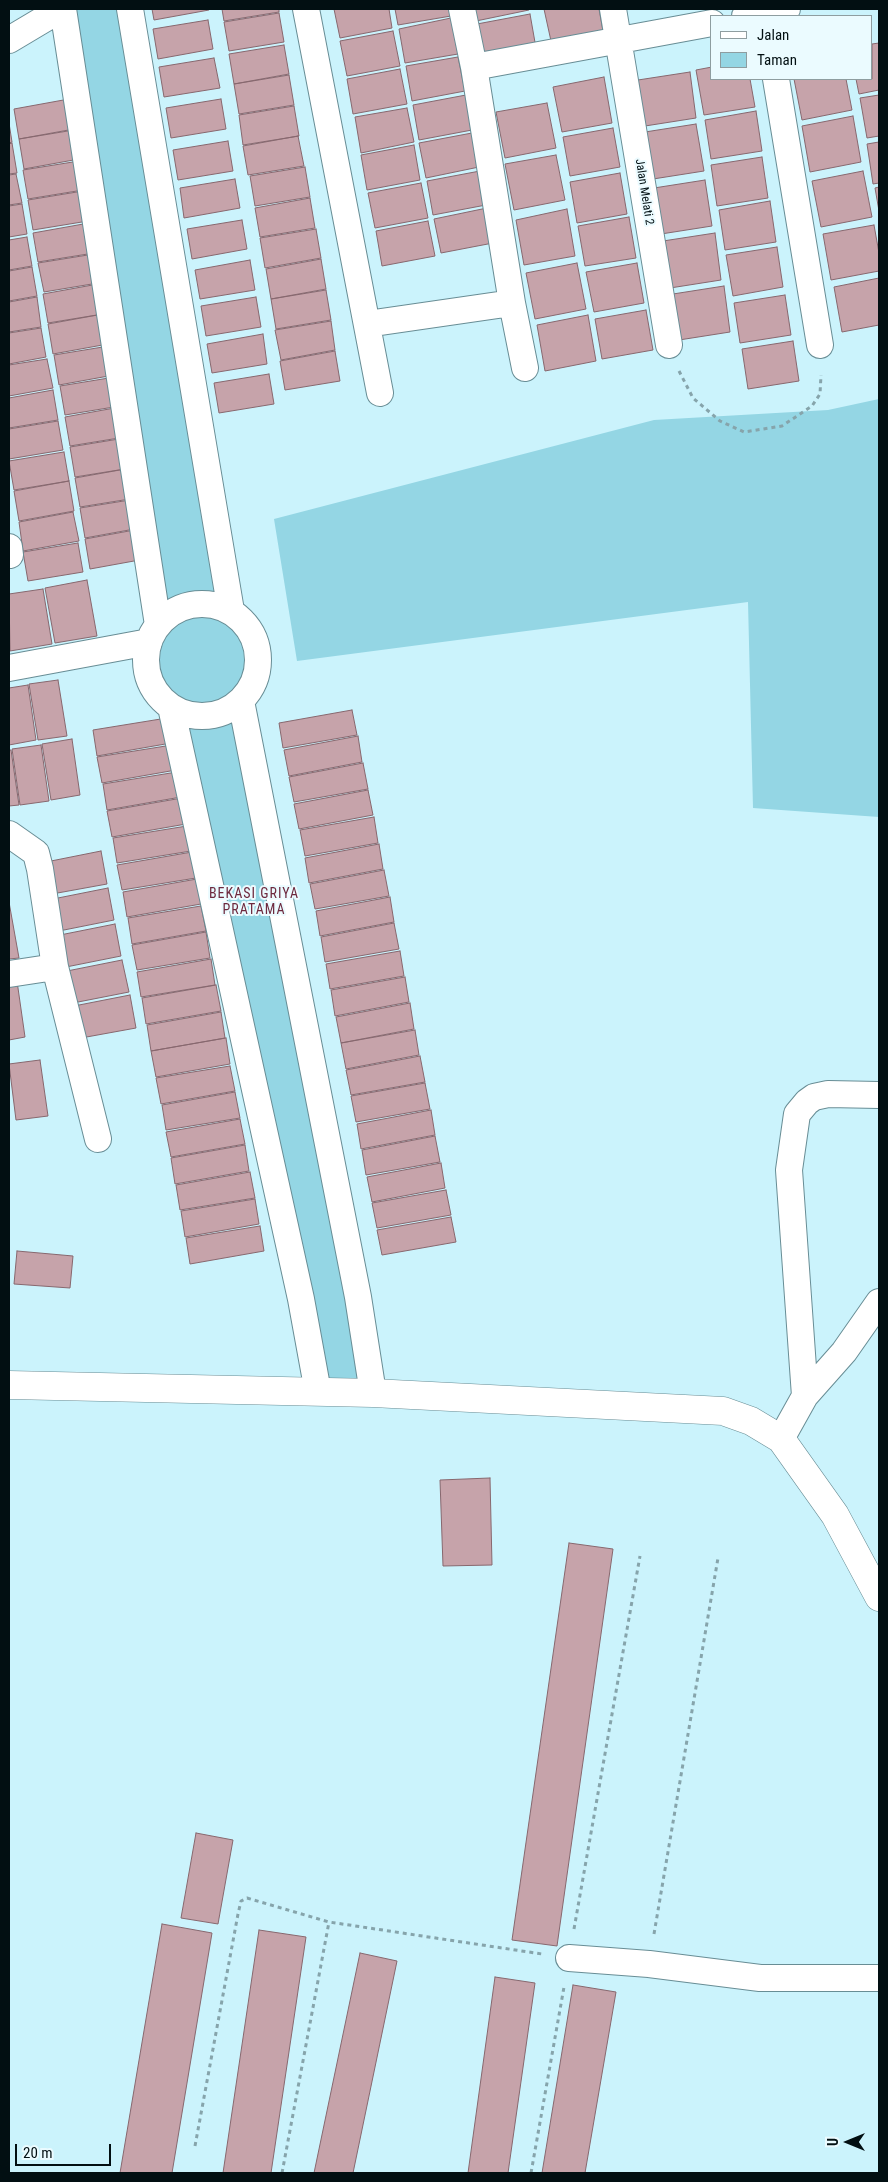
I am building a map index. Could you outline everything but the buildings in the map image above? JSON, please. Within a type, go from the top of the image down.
[{"type":"street","points":[[9,40],[62,9],[153,634],[146,660],[149,678],[157,694],[171,707],[188,715],[207,716],[225,712],[241,701],[250,689],[256,676],[258,661],[257,646],[251,632],[242,620],[231,611],[205,604],[179,608],[153,634],[9,668]]},
{"type":"street","points":[[130,9],[231,611]]},
{"type":"street","points":[[306,9],[380,393]]},
{"type":"street","points":[[462,9],[474,67],[512,303],[525,368]]},
{"type":"street","name":"Jalan Melati 2","points":[[613,9],[620,40],[669,345]]},
{"type":"street","points":[[474,67],[710,22]]},
{"type":"street","points":[[776,80],[820,345]]},
{"type":"street","points":[[367,324],[512,303]]},
{"type":"street","points":[[241,701],[358,1297],[373,1393]]},
{"type":"street","points":[[171,707],[301,1299],[318,1392]]},
{"type":"street","points":[[9,834],[36,853],[55,967],[98,1140]]},
{"type":"street","points":[[9,974],[55,967]]},
{"type":"street","points":[[805,1396],[789,1170],[797,1114],[814,1097],[828,1094],[879,1095]]},
{"type":"street","points":[[781,1438],[805,1396],[844,1352],[879,1302]]},
{"type":"street","points":[[9,1385],[373,1393],[723,1411],[751,1421],[781,1438],[835,1515],[879,1596]]},
{"type":"street","points":[[569,1958],[649,1964],[760,1978],[879,1978]]},
{"type":"path","points":[[669,345],[678,369],[693,398],[720,421],[744,432],[782,426],[812,406],[820,394],[820,345]]},
{"type":"path","points":[[531,2173],[640,1556]]},
{"type":"path","points":[[649,1964],[718,1558]]},
{"type":"path","points":[[194,2146],[241,1901],[247,1898],[258,1900],[329,1922],[569,1958]]},
{"type":"path","points":[[282,2173],[329,1922]]},
{"type":"green space","points":[[63,9],[130,9],[231,611],[242,620],[251,632],[257,646],[256,676],[250,689],[241,701],[373,1393],[318,1392],[171,707],[157,694],[149,678],[146,660],[149,642]]},
{"type":"green space","points":[[879,399],[879,817],[753,808],[748,602],[297,661],[274,519],[654,420],[828,410]]},
{"type":"district","name":"BEKASI GRIYA PRATAMA","points":[[254,902]]}]
